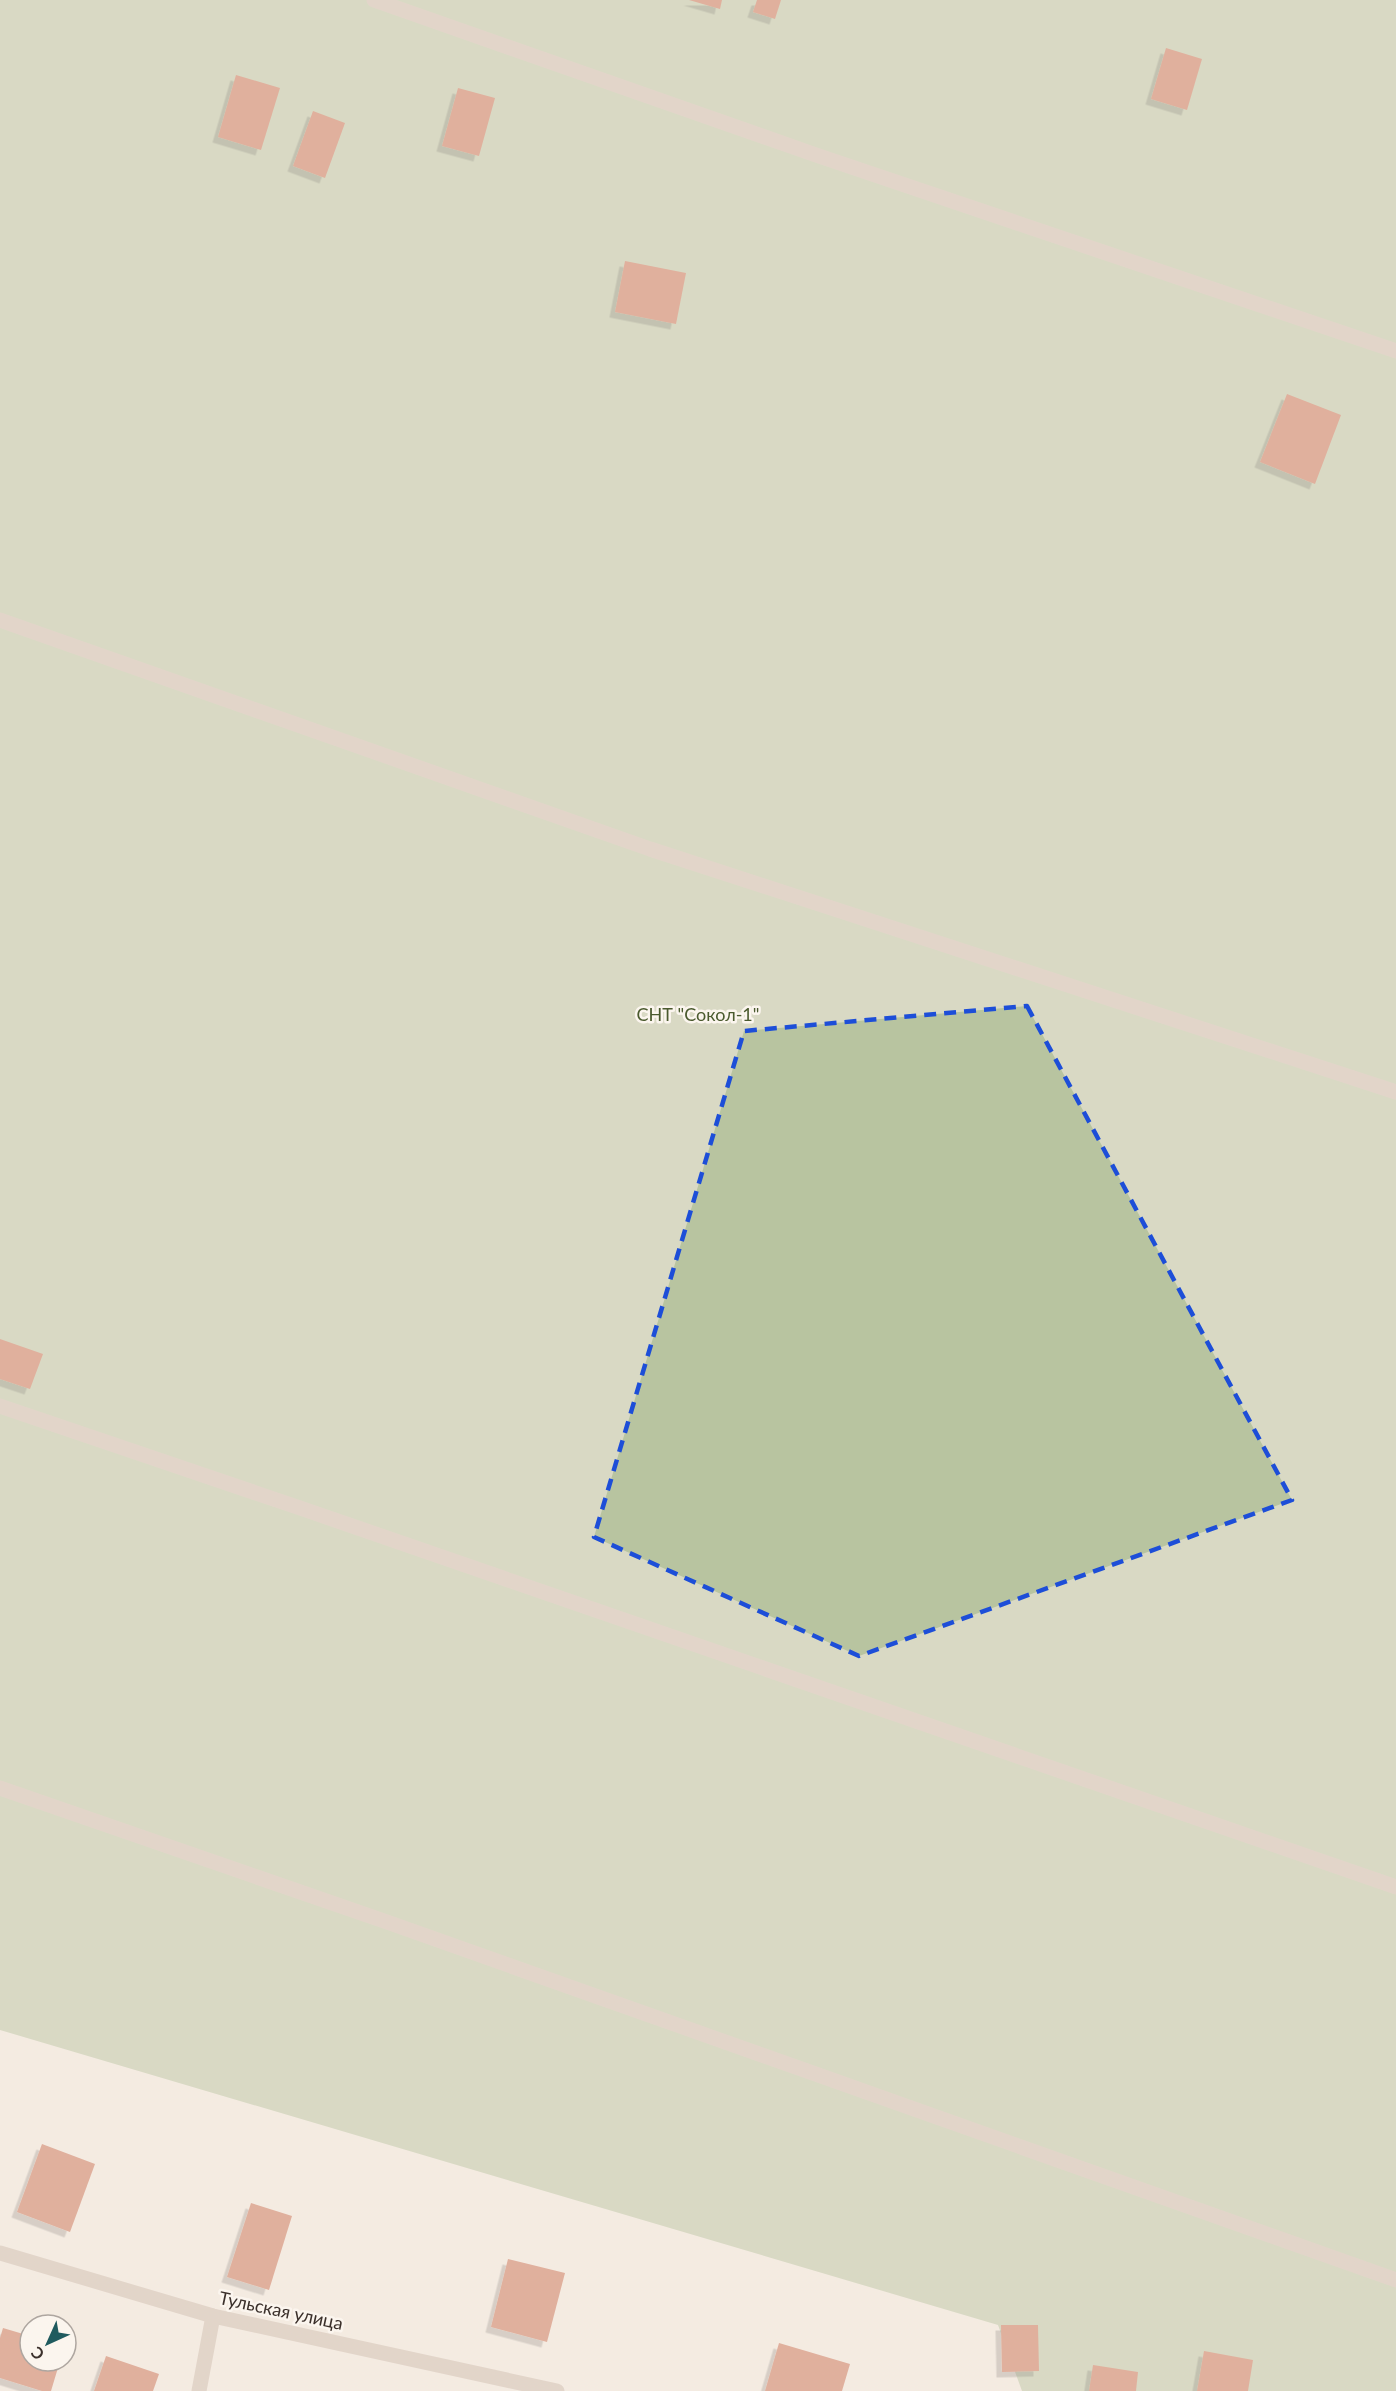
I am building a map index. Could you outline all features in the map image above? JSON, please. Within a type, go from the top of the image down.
[{"type":"street","points":[[374,0],[816,155],[1396,351]]},
{"type":"street","points":[[0,620],[650,849],[1396,1092]]},
{"type":"street","points":[[0,1406],[1396,1887]]},
{"type":"street","points":[[0,1788],[387,1922],[1396,2280]]},
{"type":"street","name":"Тульская улица","points":[[0,2253],[213,2316],[557,2391]]},
{"type":"street","points":[[199,2391],[213,2316]]},
{"type":"highlighted area","points":[[1027,1006],[1292,1500],[859,1656],[594,1537],[744,1031]]},
{"type":"green space","name":"СНТ \"Сокол-1\"","points":[[0,0],[1396,0],[1396,2391],[1022,2391],[998,2325],[0,2030]]},
{"type":"building","points":[[689,0],[722,0],[720,9]]},
{"type":"building","points":[[757,0],[781,0],[775,19],[753,12]]},
{"type":"building","points":[[1166,48],[1202,59],[1187,110],[1151,99]]},
{"type":"building","points":[[236,75],[280,88],[261,150],[218,137]]},
{"type":"building","points":[[458,88],[495,98],[479,156],[442,146]]},
{"type":"building","points":[[313,111],[345,123],[325,178],[293,166]]},
{"type":"building","points":[[625,261],[686,273],[676,324],[615,312]]},
{"type":"building","points":[[1287,394],[1341,415],[1315,484],[1260,462]]},
{"type":"building","points":[[0,1339],[43,1354],[30,1389],[0,1379]]},
{"type":"building","points":[[42,2144],[95,2164],[70,2232],[17,2212]]},
{"type":"building","points":[[251,2203],[292,2216],[269,2290],[227,2277]]},
{"type":"building","points":[[508,2259],[565,2273],[547,2342],[491,2327]]},
{"type":"building","points":[[1001,2325],[1038,2325],[1039,2371],[1002,2372]]},
{"type":"building","points":[[3,2328],[18,2332],[18,2373],[56,2373],[51,2391],[42,2391],[0,2378],[0,2338]]},
{"type":"building","points":[[779,2343],[850,2364],[842,2391],[765,2391]]},
{"type":"building","points":[[1204,2351],[1253,2360],[1248,2391],[1197,2391]]},
{"type":"building","points":[[106,2356],[159,2374],[153,2391],[94,2391]]},
{"type":"building","points":[[1093,2365],[1138,2372],[1136,2391],[1089,2391]]}]
